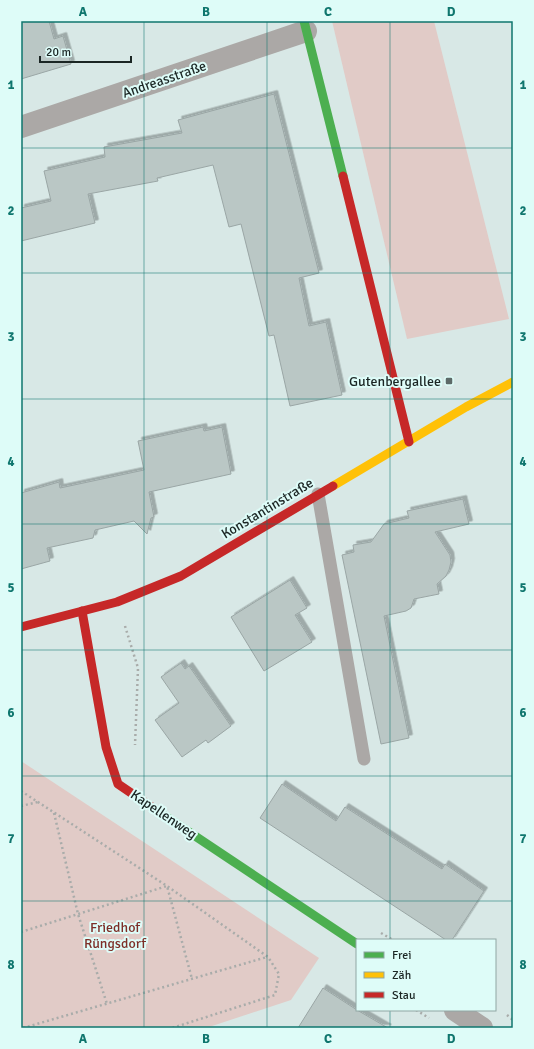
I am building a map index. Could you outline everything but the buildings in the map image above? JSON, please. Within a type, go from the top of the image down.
[{"type":"street","name":"Andreasstraße","points":[[21,128],[305,26]]},
{"type":"street","points":[[305,26],[409,442]]},
{"type":"street","name":"Konstantinstraße","points":[[21,627],[117,602],[181,576],[466,407],[513,382]]},
{"type":"street","name":"Kapellenweg","points":[[82,611],[106,747],[118,784],[356,943]]},
{"type":"street","points":[[456,1011],[482,1028]]},
{"type":"lane","points":[[318,494],[364,759]]},
{"type":"path","points":[[117,602],[138,668],[135,746]]},
{"type":"path","points":[[21,791],[168,886],[268,957],[279,974],[275,995],[172,1028]]},
{"type":"path","points":[[21,806],[38,802]]},
{"type":"path","points":[[54,813],[78,914],[107,1004]]},
{"type":"path","points":[[21,932],[168,886]]},
{"type":"path","points":[[168,886],[192,979]]},
{"type":"path","points":[[380,931],[391,939]]},
{"type":"path","points":[[23,1028],[268,957]]},
{"type":"green space","points":[[332,21],[434,21],[509,319],[407,339]]},
{"type":"green space","name":"Friedhof Rüngsdorf","points":[[21,761],[319,958],[291,1000],[206,1028],[21,1028]]},
{"type":"traffic: fast","points":[[304,21],[343,176]]},
{"type":"traffic: fast","points":[[162,814],[356,943]]},
{"type":"traffic: slow","points":[[333,486],[466,407],[513,382]]},
{"type":"traffic: jam","points":[[343,176],[409,442]]},
{"type":"traffic: jam","points":[[21,627],[117,602],[181,576],[333,486]]},
{"type":"traffic: jam","points":[[82,611],[106,747],[118,784],[162,814]]},
{"type":"place","name":"Gutenbergallee","points":[[449,381]]}]
